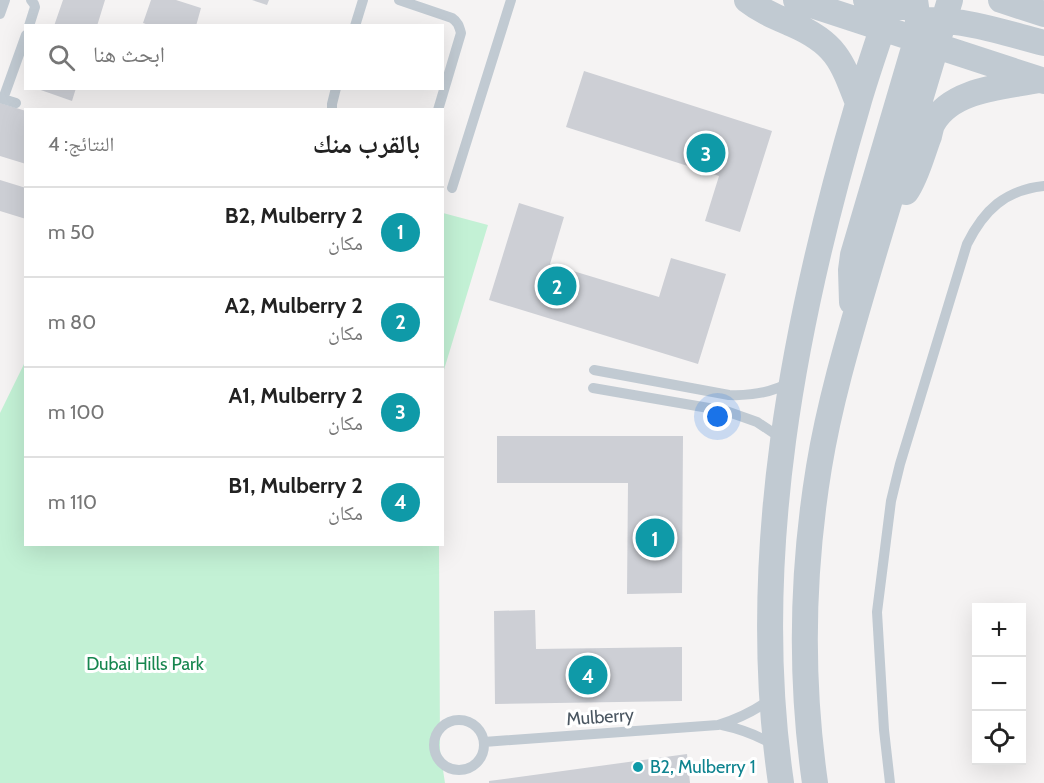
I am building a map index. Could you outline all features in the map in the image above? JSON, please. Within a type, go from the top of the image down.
[{"type":"street","points":[[747,0],[772,16],[815,35],[833,50],[846,69],[858,103]]},
{"type":"street","points":[[796,0],[928,14],[1044,43]]},
{"type":"street","points":[[1001,0],[1044,14]]},
{"type":"street","points":[[781,783],[772,698],[770,612],[774,526],[784,440],[792,382],[816,265],[882,8]]},
{"type":"street","points":[[928,14],[1042,80]]},
{"type":"street","points":[[815,783],[806,699],[805,640],[806,582],[819,466],[830,409],[886,211],[928,14]]},
{"type":"street","points":[[855,317],[850,286],[853,255],[928,14]]},
{"type":"street","points":[[886,211],[900,200],[910,185],[933,123],[951,104],[978,92],[1042,80]]},
{"type":"lane","points":[[0,14],[5,0]]},
{"type":"lane","points":[[30,24],[35,7],[31,0]]},
{"type":"lane","points":[[356,24],[363,0]]},
{"type":"lane","points":[[399,0],[452,18],[460,27],[461,33],[444,90]]},
{"type":"lane","points":[[452,188],[511,0]]},
{"type":"lane","points":[[16,103],[2,98],[24,40]]},
{"type":"lane","points":[[332,108],[336,90]]},
{"type":"lane","points":[[439,108],[444,90]]},
{"type":"lane","points":[[890,783],[877,612],[891,501],[900,464],[967,244],[976,226],[986,213],[1002,200],[1030,187],[1044,186]]},
{"type":"lane","points":[[594,370],[729,395],[762,394],[792,382]]},
{"type":"lane","points":[[592,388],[726,411],[757,422],[784,440]]},
{"type":"lane","name":"Mulberry","points":[[484,742],[718,725],[742,717],[772,698]]},
{"type":"lane","points":[[454,720],[463,720],[477,727],[484,742],[484,750],[476,764],[460,770],[452,769],[439,760],[434,744],[440,729],[454,720]]},
{"type":"lane","name":"Mulberry","points":[[718,725],[744,730],[776,746]]},
{"type":"green space","points":[[444,214],[488,225],[444,370]]},
{"type":"green space","name":"Dubai Hills Park","points":[[24,364],[24,546],[439,546],[440,750],[445,783],[0,783],[0,413]]},
{"type":"building","points":[[63,0],[105,0],[98,24],[55,24]]},
{"type":"building","points":[[151,0],[176,0],[201,8],[197,24],[143,23]]},
{"type":"building","points":[[252,0],[269,0],[267,5]]},
{"type":"building","points":[[584,71],[772,131],[740,232],[705,221],[719,176],[566,127]]},
{"type":"building","points":[[41,90],[75,90],[72,101]]},
{"type":"building","points":[[0,103],[24,110],[24,163],[0,156]]},
{"type":"building","points":[[0,180],[24,187],[24,218],[0,211]]},
{"type":"building","points":[[519,203],[564,217],[550,264],[659,297],[671,258],[726,274],[698,364],[489,300]]},
{"type":"building","points":[[497,436],[683,436],[682,593],[627,594],[628,483],[497,483]]},
{"type":"building","points":[[535,610],[536,649],[682,647],[682,701],[495,704],[494,611]]},
{"type":"building","name":"B2, Mulberry 1","points":[[687,754],[690,783],[489,783],[489,781]]},
{"type":"place","name":"A1, Mulberry 2","points":[[706,153]]},
{"type":"place","name":"A2, Mulberry 2","points":[[557,286]]},
{"type":"place","name":"B2, Mulberry 2","points":[[655,538]]},
{"type":"place","name":"B1, Mulberry 2","points":[[588,675]]},
{"type":"place","name":"B2, Mulberry 1","points":[[638,767]]}]
